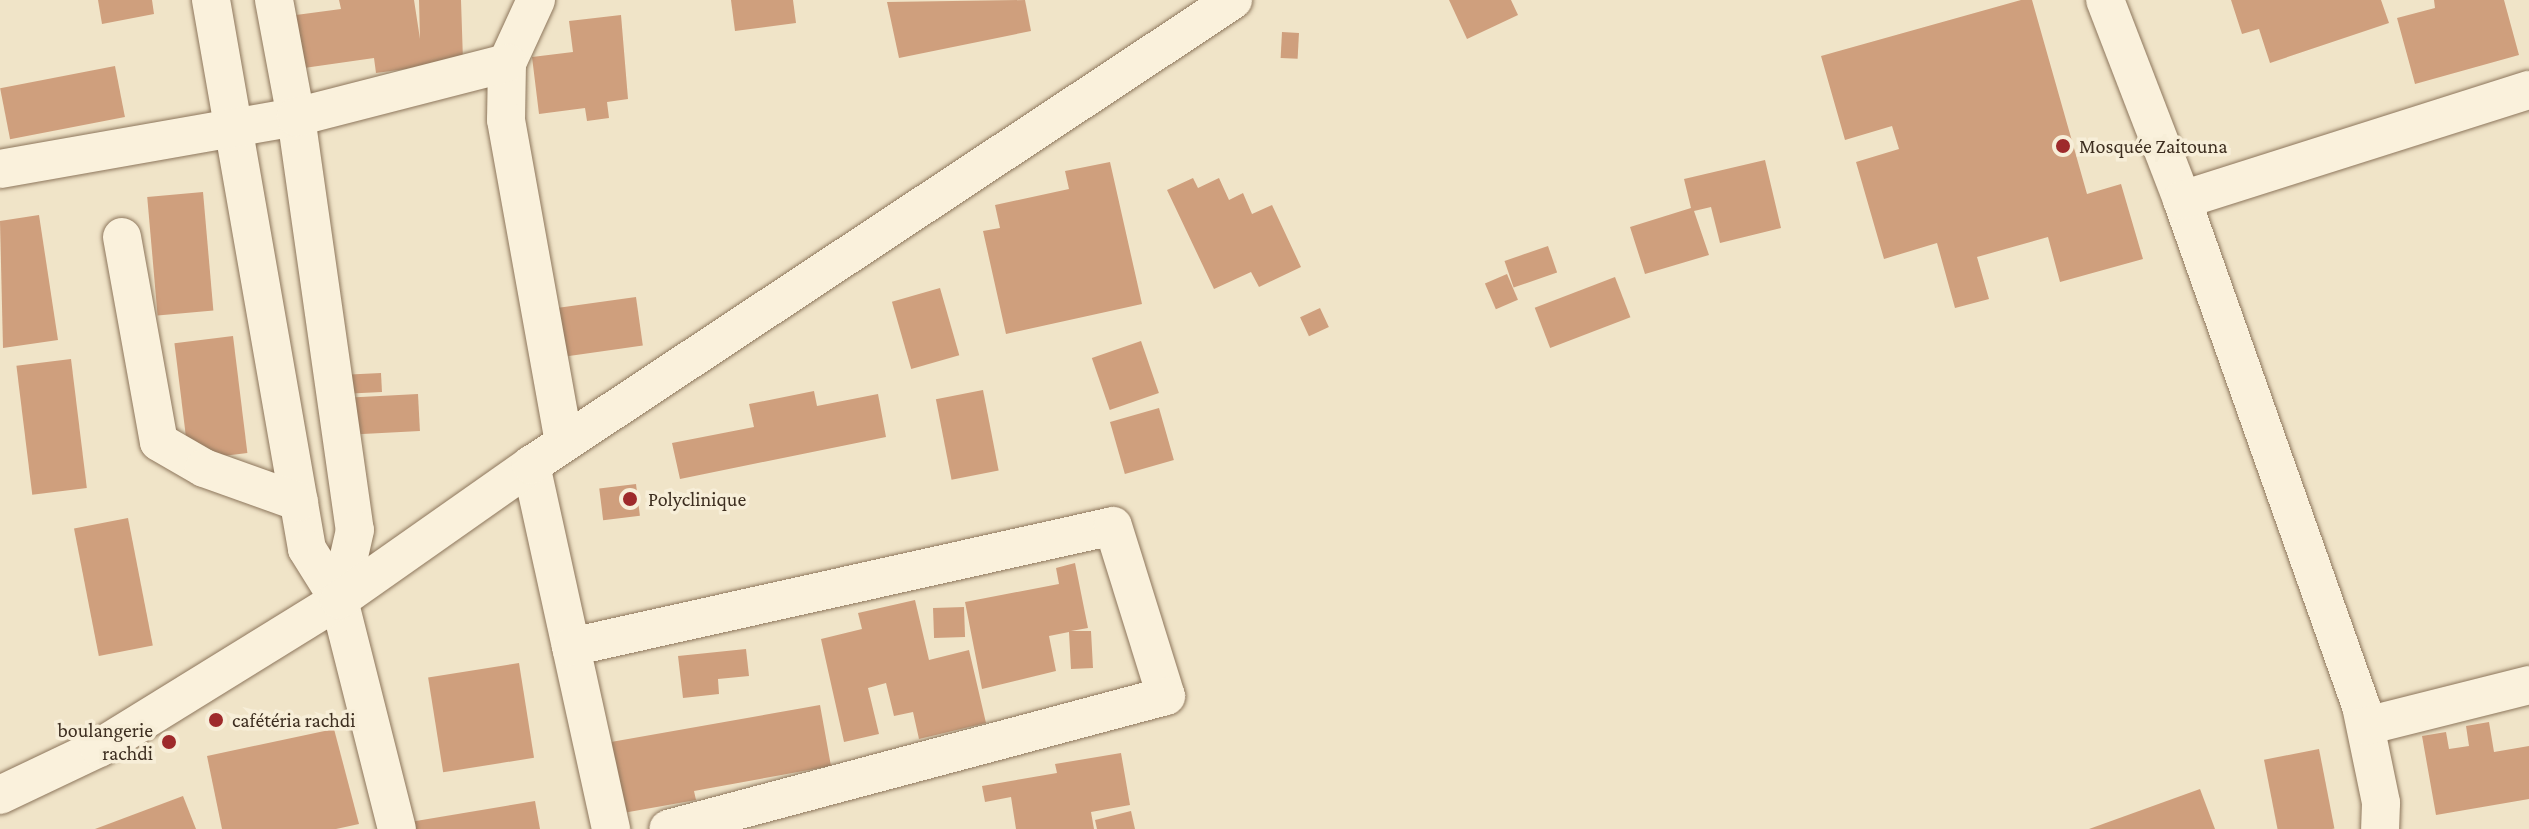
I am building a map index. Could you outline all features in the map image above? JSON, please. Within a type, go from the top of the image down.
[{"type":"street","points":[[211,0],[237,129],[307,549],[339,600],[397,829]]},
{"type":"street","points":[[274,0],[296,117],[355,530],[339,600]]},
{"type":"street","points":[[536,0],[507,63],[506,120],[564,443]]},
{"type":"street","points":[[0,795],[99,748],[339,600],[531,465],[1233,0]]},
{"type":"street","points":[[2105,0],[2182,200],[2366,726],[2381,803],[2380,829]]},
{"type":"street","points":[[0,169],[296,117],[507,63]]},
{"type":"street","points":[[2182,200],[2529,90]]},
{"type":"street","points":[[122,237],[159,442],[204,468],[299,502]]},
{"type":"street","points":[[531,465],[611,829]]},
{"type":"street","points":[[571,647],[1113,526],[1166,696],[668,829]]},
{"type":"street","points":[[2366,726],[2529,685]]},
{"type":"building","points":[[98,0],[152,0],[154,14],[102,24]]},
{"type":"building","points":[[339,0],[414,0],[420,39],[419,0],[461,0],[464,91],[421,67],[376,73],[374,58],[304,68],[296,15],[341,9]]},
{"type":"building","points":[[731,0],[793,0],[796,23],[735,31]]},
{"type":"building","points":[[1025,0],[1031,31],[899,58],[887,2]]},
{"type":"building","points":[[1449,0],[1511,0],[1518,15],[1467,39]]},
{"type":"building","points":[[2021,0],[2032,0],[2087,194],[2121,184],[2143,259],[2060,282],[2048,237],[1977,257],[1989,299],[1955,308],[1937,243],[1884,259],[1856,162],[1899,149],[1892,126],[1845,140],[1821,56]]},
{"type":"building","points":[[2231,0],[2381,0],[2389,23],[2270,63],[2259,29],[2242,34]]},
{"type":"building","points":[[2434,0],[2504,0],[2519,55],[2415,84],[2397,18],[2435,8]]},
{"type":"building","points":[[621,15],[628,99],[607,102],[609,118],[587,121],[585,108],[539,114],[532,57],[573,52],[569,21]]},
{"type":"building","points":[[1282,32],[1299,33],[1298,59],[1281,58]]},
{"type":"building","points":[[115,66],[125,117],[10,139],[0,88]]},
{"type":"building","points":[[1765,160],[1781,228],[1720,243],[1711,207],[1694,211],[1709,255],[1645,274],[1630,227],[1691,208],[1684,179]]},
{"type":"building","points":[[1110,162],[1142,304],[1006,334],[983,231],[1000,228],[995,205],[1069,189],[1065,171]]},
{"type":"building","points":[[1193,178],[1198,188],[1219,178],[1229,200],[1243,193],[1252,214],[1272,205],[1301,267],[1259,287],[1251,272],[1214,289],[1167,190]]},
{"type":"building","points":[[203,192],[213,311],[158,315],[147,197]]},
{"type":"building","points":[[39,215],[58,340],[3,348],[0,221]]},
{"type":"building","points":[[1548,246],[1557,272],[1514,287],[1505,261]]},
{"type":"building","points":[[1507,274],[1518,300],[1496,309],[1485,283]]},
{"type":"building","points":[[1615,277],[1630,317],[1550,348],[1535,308]]},
{"type":"building","points":[[940,288],[959,355],[911,369],[892,302]]},
{"type":"building","points":[[636,297],[643,346],[566,356],[559,308]]},
{"type":"building","points":[[1320,308],[1329,327],[1309,336],[1300,317]]},
{"type":"building","points":[[233,336],[247,453],[189,460],[174,343]]},
{"type":"building","points":[[1141,341],[1159,393],[1110,410],[1092,358]]},
{"type":"building","points":[[71,359],[87,488],[32,495],[16,366]]},
{"type":"building","points":[[381,373],[382,392],[351,394],[350,375]]},
{"type":"building","points":[[983,390],[999,470],[952,480],[936,399]]},
{"type":"building","points":[[814,391],[817,406],[878,394],[886,437],[680,479],[672,443],[754,427],[749,404]]},
{"type":"building","points":[[418,394],[420,431],[353,434],[351,398]]},
{"type":"building","points":[[1159,408],[1174,460],[1125,474],[1110,422]]},
{"type":"building","name":"Polyclinique","points":[[636,484],[640,516],[603,520],[599,489]]},
{"type":"building","points":[[128,518],[153,646],[99,656],[74,528]]},
{"type":"building","points":[[1075,563],[1088,628],[1071,631],[1091,631],[1093,668],[1071,669],[1069,632],[1049,636],[1056,671],[982,689],[965,602],[1059,584],[1056,568]]},
{"type":"building","points":[[915,600],[929,660],[969,650],[986,723],[919,739],[913,712],[894,716],[886,683],[868,688],[879,734],[844,742],[821,639],[862,629],[858,613]]},
{"type":"building","points":[[964,607],[965,637],[934,638],[933,608]]},
{"type":"building","points":[[746,649],[749,676],[718,679],[719,694],[683,698],[678,656]]},
{"type":"building","points":[[519,663],[534,758],[443,772],[428,677]]},
{"type":"building","points":[[820,705],[831,766],[694,791],[696,800],[623,813],[611,742]]},
{"type":"building","points":[[2489,722],[2494,752],[2529,746],[2529,799],[2436,815],[2422,736],[2446,732],[2449,749],[2469,746],[2466,726]]},
{"type":"building","points":[[334,729],[359,824],[336,829],[222,829],[207,756]]},
{"type":"building","points":[[2319,749],[2334,829],[2278,829],[2264,760]]},
{"type":"building","points":[[1121,753],[1130,805],[1091,812],[1094,829],[1016,829],[1011,797],[985,802],[982,786],[1057,773],[1055,764]]},
{"type":"building","points":[[2200,789],[2215,829],[2089,829]]},
{"type":"building","points":[[183,796],[196,829],[95,829]]},
{"type":"building","points":[[535,801],[540,829],[393,829],[392,825]]},
{"type":"building","points":[[1131,811],[1135,829],[1097,829],[1095,820]]},
{"type":"place","name":"Mosquée Zaitouna","points":[[2063,146]]},
{"type":"place","name":"Polyclinique","points":[[630,499]]},
{"type":"place","name":"cafétéria rachdi","points":[[216,720]]},
{"type":"place","name":"boulangerie rachdi","points":[[169,742]]}]
